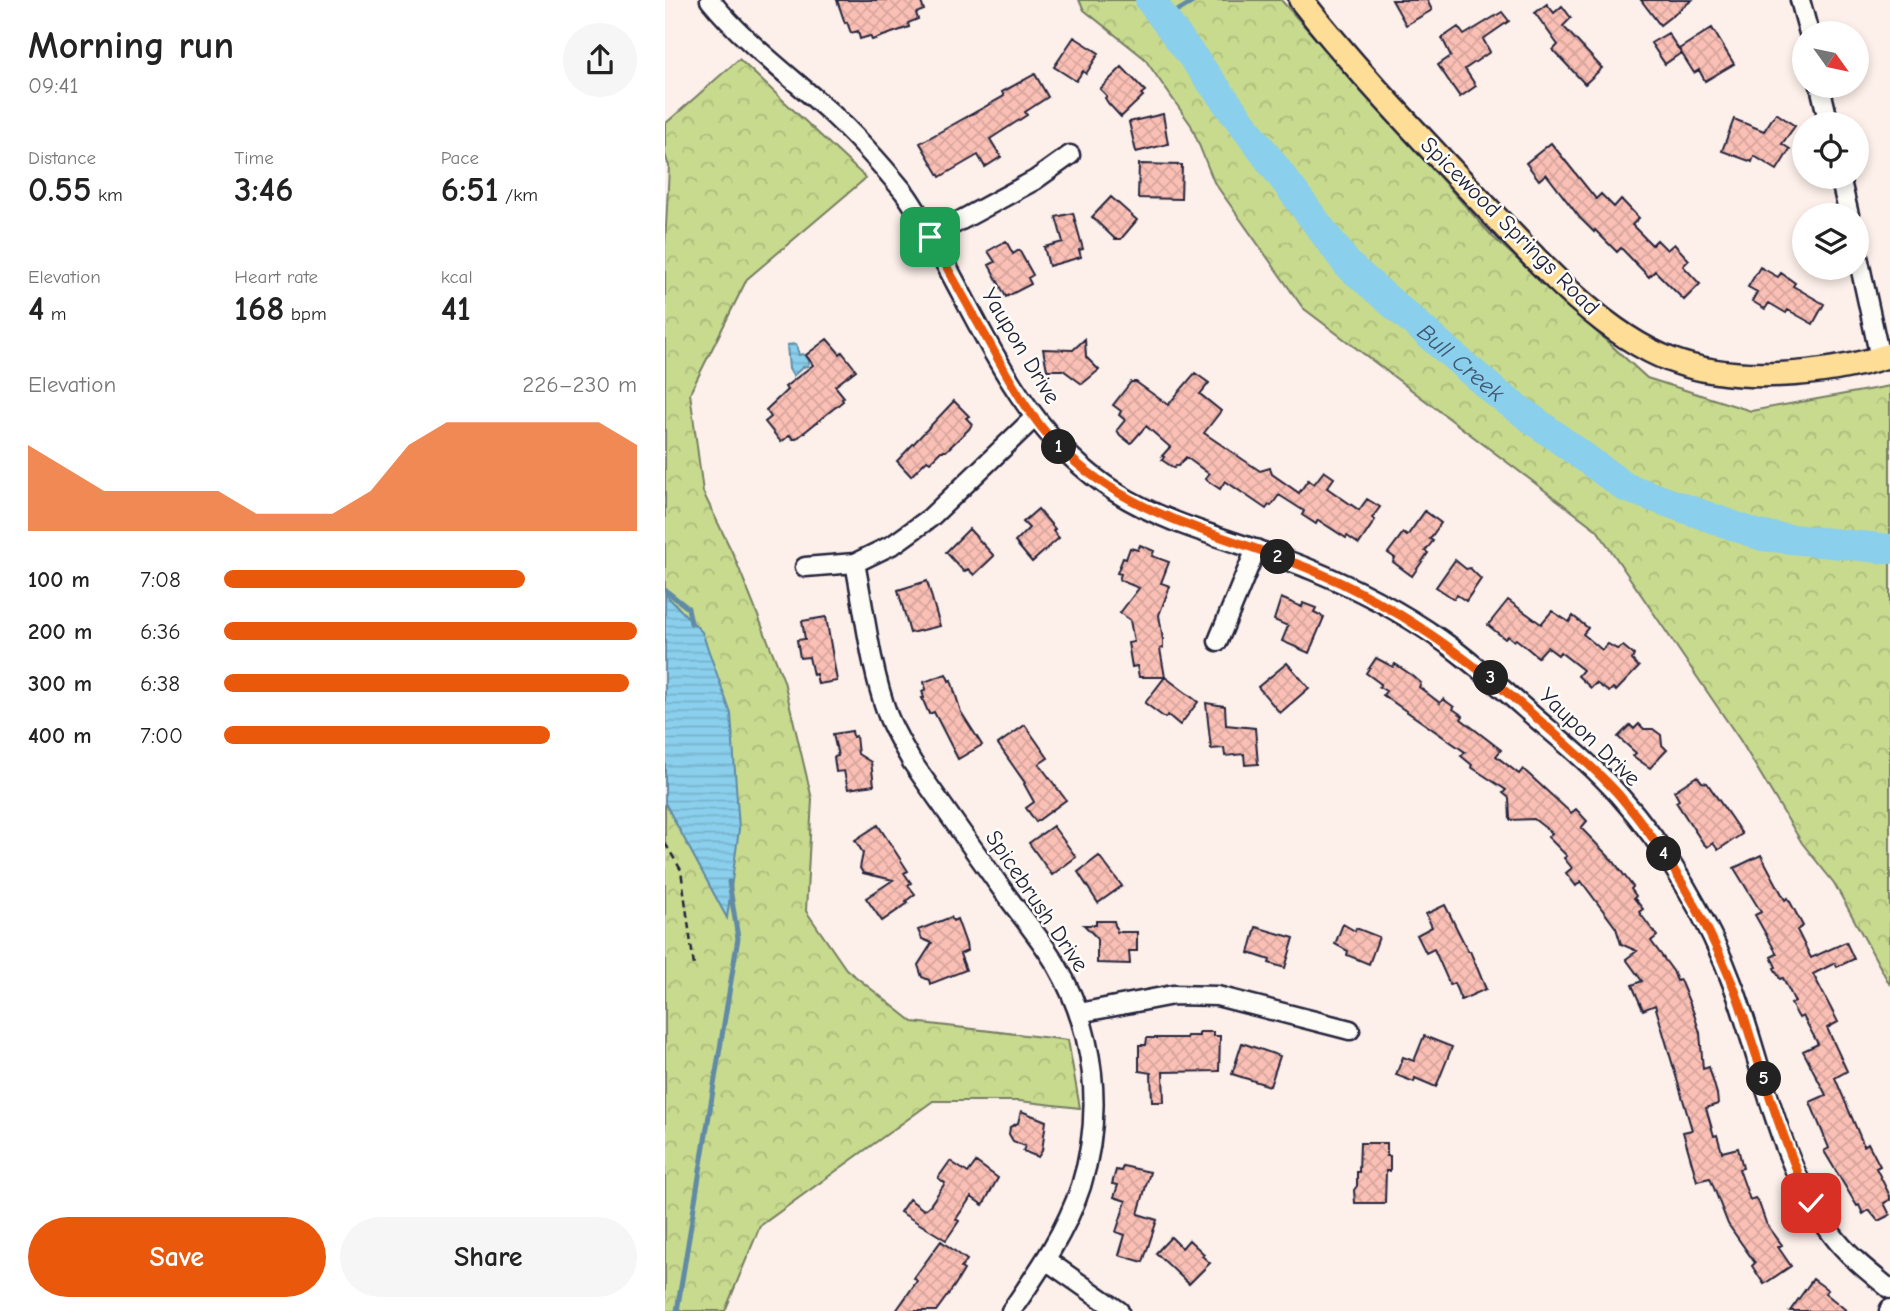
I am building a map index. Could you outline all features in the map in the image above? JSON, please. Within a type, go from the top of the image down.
[{"type":"main road","name":"Spicewood Springs Road","points":[[1301,0],[1389,103],[1565,287],[1609,325],[1640,345],[1684,364],[1724,372],[1787,373],[1831,369],[1885,357]]},
{"type":"street","points":[[1800,0],[1805,21]]},
{"type":"street","name":"Yaupon Drive","points":[[713,1],[750,43],[833,115],[907,196],[1011,384],[1034,418],[1060,447],[1119,495],[1164,517],[1313,570],[1395,611],[1439,638],[1490,677],[1617,792],[1651,834],[1680,877],[1706,926],[1733,985],[1790,1157],[1811,1203],[1832,1235],[1863,1268],[1890,1289]]},
{"type":"street","points":[[930,237],[1035,180],[1070,155]]},
{"type":"street","points":[[1864,280],[1885,357]]},
{"type":"street","points":[[805,567],[855,563],[894,544],[930,518],[1034,418]]},
{"type":"street","points":[[1219,641],[1256,548]]},
{"type":"street","name":"Spicebrush Drive","points":[[855,563],[875,670],[888,714],[901,743],[1056,965],[1079,1013],[1092,1061],[1093,1111],[1081,1186],[1046,1260],[1011,1311]]},
{"type":"street","points":[[1079,1013],[1173,995],[1217,996],[1350,1030]]},
{"type":"street","points":[[1046,1260],[1119,1311]]},
{"type":"path","points":[[665,843],[681,870],[694,966]]},
{"type":"green space","points":[[1079,0],[1281,0],[1493,237],[1647,378],[1751,411],[1890,386],[1890,985],[1834,883],[1802,843],[1740,740],[1597,530],[1303,308],[1214,182],[1191,125],[1144,58],[1084,10]]},
{"type":"green space","points":[[739,59],[866,178],[747,279],[690,393],[703,492],[734,556],[784,681],[812,799],[806,911],[846,969],[913,1022],[1068,1040],[1080,1108],[1019,1101],[933,1101],[760,1226],[725,1311],[665,1311],[665,246],[669,167],[665,154],[665,124]]},
{"type":"water","points":[[796,344],[799,355],[803,354],[809,362],[808,366],[793,376],[789,369],[787,345]]},
{"type":"water","points":[[665,594],[702,632],[731,714],[739,829],[727,918],[665,803]]},
{"type":"building","points":[[837,0],[920,0],[924,10],[916,13],[918,19],[908,23],[909,27],[872,40],[870,36],[860,39],[858,31],[851,33],[847,22],[845,23]]},
{"type":"building","points":[[1392,0],[1427,0],[1432,10],[1406,25]]},
{"type":"building","points":[[1641,0],[1692,0],[1660,25]]},
{"type":"building","points":[[1547,4],[1554,13],[1562,6],[1571,18],[1563,26],[1602,68],[1585,84],[1553,50],[1558,45],[1535,13]]},
{"type":"building","points":[[1502,12],[1509,21],[1483,39],[1490,52],[1465,69],[1476,86],[1460,97],[1438,65],[1451,56],[1442,38],[1458,27],[1464,35]]},
{"type":"building","points":[[1712,28],[1734,64],[1705,81],[1699,70],[1694,73],[1679,49]]},
{"type":"building","points":[[1668,33],[1681,53],[1665,64],[1651,43]]},
{"type":"building","points":[[1074,37],[1099,53],[1086,74],[1083,71],[1076,81],[1054,67]]},
{"type":"building","points":[[1122,67],[1145,91],[1121,117],[1100,89]]},
{"type":"building","points":[[1035,74],[1048,97],[1025,112],[1027,115],[990,139],[1001,157],[985,167],[978,155],[940,177],[920,143],[1004,96],[1002,92]]},
{"type":"building","points":[[1776,113],[1792,124],[1792,130],[1782,144],[1790,149],[1777,170],[1754,156],[1752,162],[1722,151],[1734,119],[1764,131]]},
{"type":"building","points":[[1163,114],[1168,144],[1136,152],[1129,122]]},
{"type":"building","points":[[1551,143],[1596,199],[1601,194],[1614,207],[1621,199],[1639,218],[1632,225],[1652,245],[1657,240],[1667,250],[1674,244],[1689,260],[1683,266],[1700,284],[1684,300],[1655,271],[1649,277],[1621,248],[1617,252],[1595,230],[1594,232],[1546,174],[1539,180],[1526,163]]},
{"type":"building","points":[[1139,164],[1182,165],[1181,199],[1138,198]]},
{"type":"building","points":[[1111,197],[1137,220],[1121,239],[1115,239],[1092,217]]},
{"type":"building","points":[[1073,213],[1083,249],[1079,250],[1081,257],[1049,266],[1044,247],[1063,242],[1056,217]]},
{"type":"building","points":[[1006,241],[1013,254],[1019,250],[1033,275],[1028,278],[1031,284],[1006,297],[989,265],[995,262],[988,251]]},
{"type":"building","points":[[1760,267],[1778,277],[1781,273],[1795,283],[1793,286],[1824,304],[1813,324],[1788,310],[1786,313],[1769,303],[1765,309],[1752,301],[1757,292],[1748,287]]},
{"type":"building","points":[[827,339],[856,370],[835,386],[844,397],[843,401],[796,439],[790,435],[781,442],[765,422],[771,417],[766,410],[787,390],[785,387],[813,365],[806,355]]},
{"type":"building","points":[[1085,339],[1086,357],[1099,370],[1082,384],[1063,370],[1047,370],[1043,349],[1073,350]]},
{"type":"building","points":[[1195,373],[1209,383],[1200,394],[1221,411],[1204,433],[1260,471],[1270,468],[1272,474],[1299,493],[1308,480],[1314,484],[1324,471],[1334,478],[1327,488],[1359,510],[1367,499],[1380,507],[1359,544],[1318,520],[1316,524],[1302,515],[1304,511],[1279,495],[1266,509],[1225,481],[1220,489],[1205,479],[1209,474],[1186,457],[1174,468],[1162,460],[1170,447],[1146,426],[1130,443],[1120,435],[1117,430],[1125,420],[1119,415],[1121,411],[1113,405],[1131,382],[1136,382],[1168,405]]},
{"type":"building","points":[[954,401],[969,416],[966,418],[972,424],[946,451],[941,451],[930,462],[927,460],[911,476],[897,461]]},
{"type":"building","points":[[1038,509],[1059,538],[1032,562],[1015,542],[1029,528],[1023,522]]},
{"type":"building","points":[[1425,511],[1441,523],[1430,539],[1433,541],[1425,551],[1428,553],[1412,576],[1393,562],[1395,558],[1388,553],[1403,533],[1407,536]]},
{"type":"building","points":[[969,529],[994,556],[974,575],[968,569],[964,572],[946,552]]},
{"type":"building","points":[[1140,545],[1154,551],[1152,556],[1169,562],[1161,583],[1170,586],[1159,615],[1163,640],[1163,648],[1160,649],[1165,677],[1139,677],[1137,666],[1132,667],[1128,643],[1134,642],[1130,620],[1120,613],[1139,588],[1119,580],[1121,574],[1117,573],[1130,548],[1138,550]]},
{"type":"building","points":[[1455,560],[1466,569],[1470,568],[1481,579],[1466,601],[1457,595],[1454,599],[1436,587]]},
{"type":"building","points":[[927,581],[940,626],[910,633],[898,590]]},
{"type":"building","points":[[1281,598],[1302,607],[1303,603],[1316,608],[1314,612],[1324,617],[1309,653],[1282,641],[1288,626],[1274,620]]},
{"type":"building","points":[[1508,600],[1541,624],[1552,611],[1569,622],[1573,616],[1588,628],[1583,634],[1602,650],[1608,644],[1617,649],[1623,646],[1634,655],[1632,660],[1639,667],[1616,691],[1613,688],[1609,692],[1596,683],[1591,688],[1578,676],[1583,670],[1560,652],[1558,655],[1547,647],[1538,657],[1516,639],[1514,641],[1508,636],[1505,639],[1488,625]]},
{"type":"building","points":[[826,617],[837,681],[818,684],[809,657],[800,658],[797,640],[805,639],[802,621]]},
{"type":"building","points":[[1376,658],[1393,667],[1395,664],[1413,676],[1421,683],[1419,687],[1440,703],[1443,699],[1454,707],[1453,709],[1463,716],[1461,719],[1501,750],[1496,756],[1519,774],[1523,769],[1571,813],[1576,809],[1587,821],[1581,828],[1614,862],[1633,887],[1631,889],[1636,896],[1634,898],[1643,909],[1639,912],[1657,936],[1651,941],[1677,981],[1680,980],[1693,1011],[1700,1033],[1703,1069],[1709,1067],[1717,1094],[1718,1104],[1706,1108],[1714,1136],[1717,1135],[1722,1152],[1738,1148],[1743,1168],[1739,1169],[1750,1200],[1755,1198],[1759,1203],[1766,1223],[1782,1245],[1778,1247],[1791,1266],[1764,1284],[1752,1266],[1755,1263],[1728,1224],[1710,1178],[1697,1181],[1683,1132],[1692,1130],[1655,1005],[1643,1010],[1632,985],[1642,981],[1626,959],[1637,951],[1621,944],[1616,928],[1581,881],[1576,886],[1566,873],[1572,868],[1564,858],[1567,856],[1548,837],[1552,833],[1534,819],[1510,820],[1509,798],[1503,793],[1506,790],[1471,767],[1461,756],[1465,752],[1383,695],[1386,691],[1379,687],[1381,684],[1366,673]]},
{"type":"building","points":[[1287,663],[1309,688],[1280,713],[1258,687]]},
{"type":"building","points":[[946,674],[949,681],[951,680],[961,712],[982,745],[958,759],[934,712],[929,714],[922,698],[922,691],[926,689],[924,682]]},
{"type":"building","points":[[1165,677],[1198,702],[1180,725],[1145,703]]},
{"type":"building","points":[[1206,703],[1225,706],[1226,725],[1255,728],[1258,764],[1245,765],[1244,754],[1225,756],[1224,748],[1211,749]]},
{"type":"building","points":[[1639,724],[1644,729],[1653,729],[1661,735],[1662,745],[1667,750],[1650,768],[1633,756],[1636,753],[1618,737],[1630,725],[1634,729]]},
{"type":"building","points":[[1025,725],[1048,758],[1039,764],[1066,800],[1036,822],[1026,808],[1034,802],[1025,783],[998,744]]},
{"type":"building","points":[[852,731],[853,737],[856,736],[858,754],[871,762],[874,785],[848,789],[844,771],[836,772],[834,757],[838,756],[833,734]]},
{"type":"building","points":[[1697,776],[1707,783],[1742,834],[1718,850],[1713,843],[1707,847],[1703,843],[1676,802],[1679,800],[1674,791]]},
{"type":"building","points":[[878,825],[908,871],[904,873],[915,894],[906,901],[908,903],[882,921],[866,898],[893,880],[863,873],[860,868],[863,853],[855,840]]},
{"type":"building","points":[[1053,826],[1076,857],[1052,875],[1029,843]]},
{"type":"building","points":[[1761,855],[1785,900],[1788,898],[1803,926],[1797,930],[1811,958],[1846,942],[1854,959],[1837,967],[1835,963],[1813,974],[1838,1022],[1827,1028],[1847,1071],[1835,1078],[1864,1146],[1868,1143],[1880,1166],[1876,1168],[1890,1196],[1890,1200],[1884,1203],[1890,1215],[1878,1221],[1869,1210],[1863,1214],[1824,1151],[1829,1148],[1810,1102],[1826,1095],[1803,1051],[1818,1044],[1803,1016],[1799,1018],[1791,1004],[1795,1002],[1783,978],[1780,979],[1774,968],[1776,967],[1771,957],[1777,954],[1755,915],[1761,912],[1734,868]]},
{"type":"building","points":[[1099,856],[1122,886],[1098,903],[1078,872]]},
{"type":"building","points":[[1445,905],[1470,951],[1486,989],[1461,1000],[1454,983],[1450,985],[1434,949],[1426,953],[1417,935],[1432,927],[1426,914]]},
{"type":"building","points":[[951,917],[953,921],[957,919],[966,944],[967,951],[960,954],[966,970],[930,984],[929,980],[922,977],[918,965],[932,943],[922,939],[918,930]]},
{"type":"building","points":[[1096,921],[1114,921],[1117,932],[1137,932],[1137,951],[1129,951],[1130,964],[1097,963],[1097,938],[1084,925],[1096,925]]},
{"type":"building","points":[[1343,924],[1355,931],[1356,928],[1379,937],[1369,964],[1347,955],[1348,951],[1335,944]]},
{"type":"building","points":[[1256,927],[1294,938],[1285,968],[1249,953]]},
{"type":"building","points":[[1199,1032],[1213,1032],[1213,1036],[1220,1036],[1219,1071],[1163,1072],[1164,1102],[1152,1102],[1151,1073],[1139,1071],[1139,1045],[1146,1045],[1147,1038],[1186,1038],[1199,1036]]},
{"type":"building","points":[[1424,1036],[1452,1047],[1436,1087],[1415,1078],[1414,1082],[1396,1075],[1403,1057],[1414,1061]]},
{"type":"building","points":[[1242,1043],[1280,1056],[1270,1086],[1232,1074]]},
{"type":"building","points":[[1021,1111],[1046,1121],[1042,1151],[1038,1157],[1023,1151],[1025,1146],[1013,1141],[1009,1134],[1010,1127],[1018,1123]]},
{"type":"building","points":[[1360,1143],[1387,1143],[1390,1171],[1386,1171],[1385,1203],[1355,1203]]},
{"type":"building","points":[[950,1161],[968,1173],[976,1162],[998,1178],[983,1205],[971,1197],[946,1240],[900,1212],[909,1199],[924,1210],[930,1205],[945,1183],[938,1178]]},
{"type":"building","points":[[1123,1166],[1150,1172],[1138,1214],[1157,1220],[1143,1262],[1119,1255],[1125,1235],[1116,1232],[1126,1201],[1114,1197],[1118,1185],[1112,1184],[1116,1170],[1121,1171]]},
{"type":"building","points":[[1171,1237],[1182,1248],[1189,1240],[1210,1263],[1189,1284],[1156,1253]]},
{"type":"building","points":[[941,1241],[967,1260],[955,1285],[936,1311],[896,1311],[917,1281],[914,1278]]},
{"type":"building","points":[[1813,1279],[1828,1290],[1825,1293],[1847,1311],[1790,1311]]},
{"type":"waterway","name":"Bull Creek","points":[[1150,0],[1348,265],[1495,392],[1625,487],[1762,536],[1890,549]]},
{"type":"waterway","points":[[1164,19],[1196,0]]},
{"type":"waterway","points":[[665,590],[688,608],[691,623]]},
{"type":"waterway","points":[[677,1311],[738,938],[729,882]]},
{"type":"route","points":[[930,237],[1011,384],[1034,418],[1084,469],[1119,495],[1164,517],[1313,570],[1395,611],[1439,638],[1490,677],[1617,792],[1651,834],[1680,877],[1706,926],[1733,985],[1790,1157],[1811,1203]]}]
